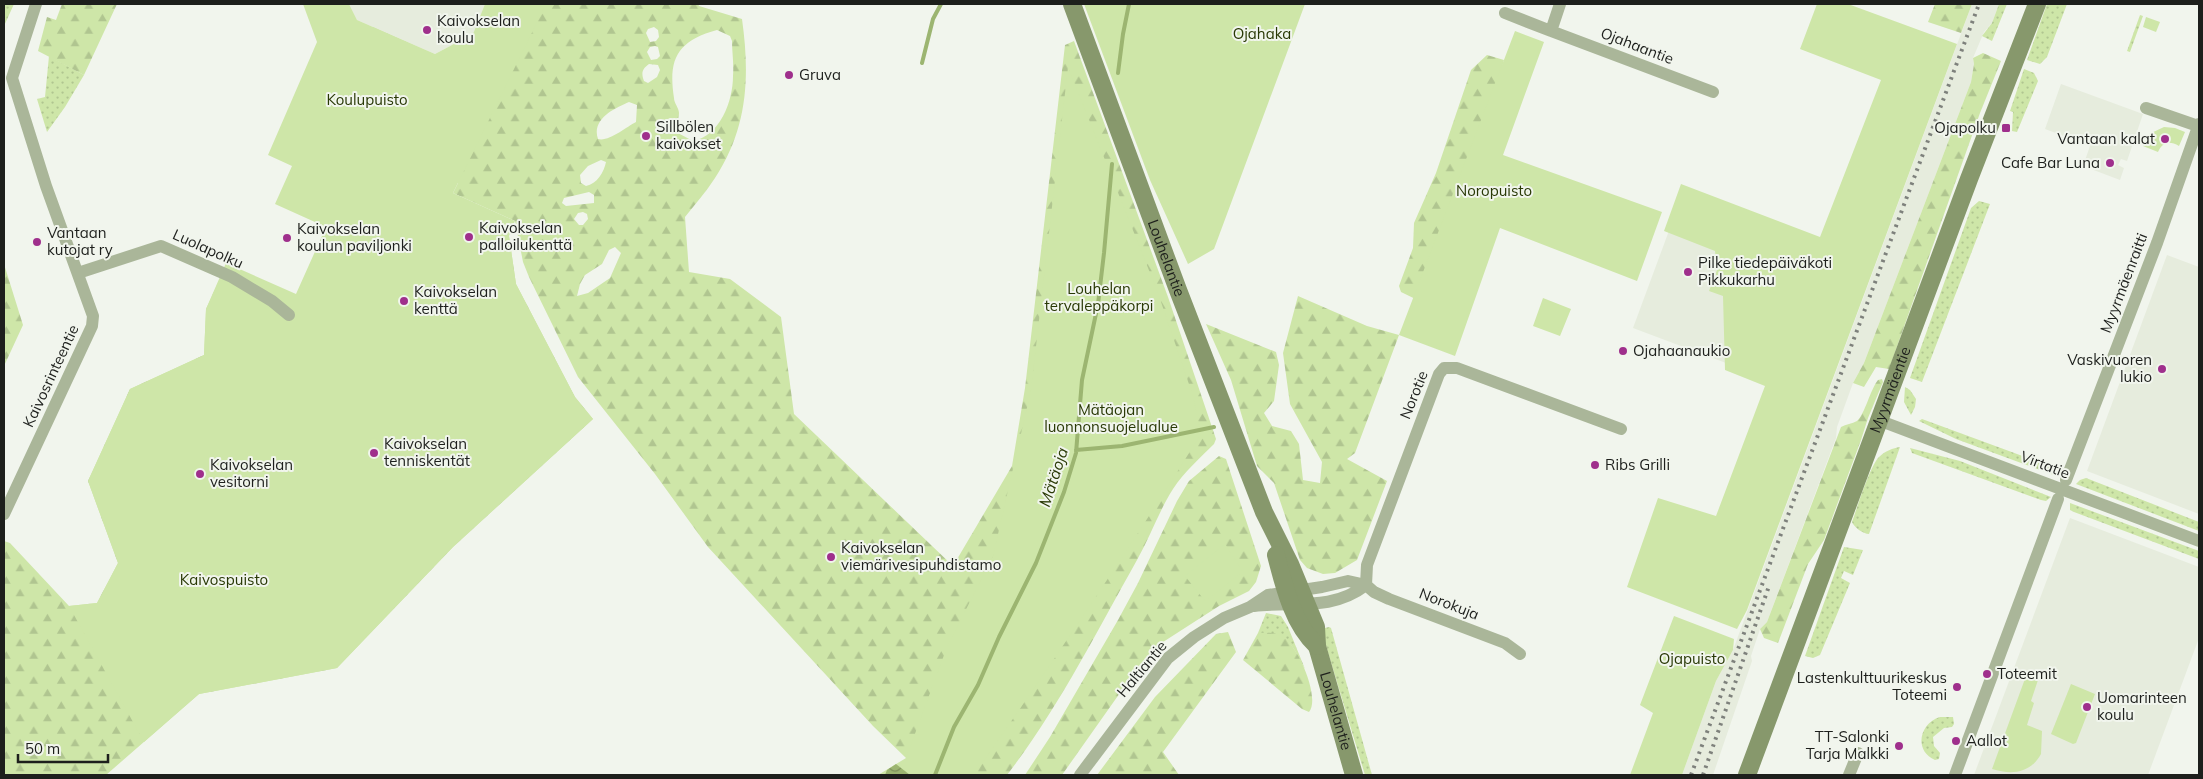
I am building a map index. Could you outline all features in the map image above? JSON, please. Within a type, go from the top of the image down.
[{"type":"street","points":[[8,78],[36,4]]},
{"type":"street","name":"Louhelantie","points":[[1072,4],[1178,290],[1296,598],[1317,633],[1317,646],[1354,775]]},
{"type":"street","points":[[1551,31],[1560,4]]},
{"type":"street","name":"Myyrmäentie","points":[[1747,775],[1878,420],[2037,4]]},
{"type":"street","name":"Ojahaantie","points":[[1505,13],[1713,92]]},
{"type":"street","name":"Kaivosrinteentie","points":[[4,514],[92,326],[93,316],[8,78]]},
{"type":"street","points":[[2146,108],[2199,125]]},
{"type":"street","name":"Myyrmäenraitti","points":[[2066,480],[2199,125]]},
{"type":"street","name":"Luolapolku","points":[[78,273],[161,246],[232,277],[272,301],[289,315]]},
{"type":"street","name":"Norotie","points":[[1366,585],[1367,565],[1440,374],[1444,368],[1457,368],[1621,429]]},
{"type":"street","name":"Virtatie","points":[[1878,420],[2199,541]]},
{"type":"street","points":[[1955,775],[2058,499]]},
{"type":"street","points":[[1296,598],[1351,596],[1366,585]]},
{"type":"street","name":"Norokuja","points":[[1366,585],[1374,592],[1389,599],[1505,643],[1520,654]]},
{"type":"street","name":"Haltiantie","points":[[1080,775],[1168,658],[1206,629],[1250,607],[1268,595],[1296,598]]},
{"type":"street","points":[[1849,775],[1858,753]]},
{"type":"shaded area","name":"Kaivokselan koulu","points":[[349,4],[485,4],[473,34],[435,54],[357,20]]},
{"type":"shaded area","points":[[1972,4],[1999,4],[1992,23],[1984,32],[1973,58],[1971,82],[1864,363],[1853,383],[1837,427],[1836,438],[1767,622],[1760,629],[1751,656],[1752,661],[1713,775],[1682,775],[1716,681],[1733,650]]},
{"type":"shaded area","points":[[2061,84],[2143,114],[2127,161],[2121,159],[2118,165],[2124,168],[2120,180],[2083,166],[2090,146],[2045,129]]},
{"type":"shaded area","name":"Pilke tiedepäiväkoti Pikkukarhu","points":[[1670,228],[1723,248],[1726,363],[1633,328]]},
{"type":"shaded area","name":"Vaskivuoren lukio","points":[[2167,255],[2199,267],[2199,514],[2087,471]]},
{"type":"shaded area","name":"Uomarinteen koulu","points":[[2070,518],[2199,567],[2199,638],[2148,775],[1974,775]]},
{"type":"green space","points":[[4,4],[14,4],[4,26]]},
{"type":"green space","points":[[62,4],[117,4],[84,75],[38,51],[47,17],[56,20]]},
{"type":"green space","name":"Koulupuisto","points":[[303,4],[349,4],[357,20],[435,54],[473,34],[485,4],[546,4],[453,193],[515,221],[509,236],[516,284],[575,397],[593,419],[453,547],[337,668],[199,694],[144,742],[69,606],[97,603],[118,563],[88,481],[130,389],[204,355],[206,309],[226,263],[296,294],[326,227],[275,204],[292,166],[268,155],[317,42]]},
{"type":"green space","name":"Louhelan tervaleppäkorpi","points":[[526,4],[698,4],[699,6],[742,19],[746,81],[740,121],[726,159],[712,183],[685,217],[689,272],[730,279],[781,317],[794,414],[953,566],[1012,466],[1025,388],[1065,45],[1074,41],[1168,297],[1216,439],[1214,444],[1187,471],[1173,489],[1142,551],[1076,670],[1026,750],[1007,775],[929,775],[906,758],[873,726],[708,547],[655,474],[578,377],[529,277],[523,262],[515,221],[453,193],[458,183],[356,56],[373,27],[413,45],[403,73]],"holes":[[[654,27],[658,30],[659,37],[656,41],[650,42],[646,33],[648,29]],[[717,30],[730,36],[732,41],[733,67],[731,96],[723,116],[711,132],[693,141],[676,132],[679,113],[674,100],[672,84],[674,62],[684,46],[703,34]],[[655,46],[658,47],[660,56],[657,59],[651,60],[647,52],[650,47]],[[649,64],[658,65],[660,70],[657,77],[648,83],[644,81],[643,71]],[[629,102],[637,105],[636,122],[612,136],[598,139],[597,132],[601,120]],[[601,160],[606,162],[604,170],[590,185],[586,186],[581,183],[580,175],[588,166]],[[589,192],[594,195],[594,203],[566,206],[562,203],[564,198]],[[583,212],[587,214],[588,219],[583,225],[579,225],[574,219],[578,213]],[[615,247],[621,253],[610,278],[588,293],[577,296],[585,275],[602,264],[609,250]]]},
{"type":"green space","name":"Ojahaka","points":[[1084,4],[1305,4],[1214,249],[1188,264],[1150,180]]},
{"type":"green space","name":"Ojapuisto","points":[[1817,4],[1848,4],[1957,44],[1747,610],[1737,629],[1627,587],[1658,498],[1716,516],[1765,386],[1725,370],[1723,296],[1709,291],[1717,270],[1715,251],[1664,231],[1681,184],[1820,237],[1881,80],[1800,49]]},
{"type":"green space","points":[[1935,4],[1972,4],[1961,33],[1928,22]]},
{"type":"green space","points":[[1999,4],[2007,4],[1992,41],[1982,36],[1992,23]]},
{"type":"green space","points":[[2047,4],[2067,4],[2047,57],[2040,64],[2027,60]]},
{"type":"green space","points":[[2140,15],[2143,16],[2130,52],[2127,51]]},
{"type":"green space","points":[[2146,17],[2160,22],[2156,32],[2143,27]]},
{"type":"green space","name":"Noropuisto","points":[[1515,31],[1544,42],[1503,155],[1662,212],[1637,281],[1500,228],[1455,356],[1399,335]]},
{"type":"green space","points":[[1983,53],[2001,61],[1980,113],[1889,369],[1876,367],[1864,387],[1853,383],[1864,363],[1971,82],[1973,58]]},
{"type":"green space","points":[[1487,55],[1504,60],[1436,309],[1401,292],[1399,286],[1413,248],[1414,223],[1436,173],[1471,70]]},
{"type":"green space","points":[[49,56],[84,75],[47,132],[37,99],[45,97]]},
{"type":"green space","name":"Mätäojan luonnonsuojelualue","points":[[1068,67],[1158,293],[1193,396],[1201,434],[1090,606],[974,775],[878,775],[906,758],[947,647],[993,556],[1031,390]]},
{"type":"green space","points":[[2024,69],[2034,73],[2038,81],[2017,132],[2012,131],[2013,112],[2010,111]]},
{"type":"green space","points":[[2164,127],[2175,128],[2185,132],[2179,146],[2167,143],[2158,152],[2143,146],[2149,134]]},
{"type":"green space","points":[[1979,201],[1990,204],[1922,382],[1910,378],[1971,208]]},
{"type":"green space","name":"Kaivospuisto","points":[[509,236],[516,284],[575,397],[593,419],[453,547],[337,668],[199,694],[106,775],[4,775],[4,541],[10,543],[69,606],[97,603],[118,563],[88,481],[130,389],[204,355],[206,309],[219,281],[272,310]]},
{"type":"green space","points":[[4,264],[23,325],[4,366]]},
{"type":"green space","points":[[1298,296],[1367,326],[1399,335],[1355,453],[1347,459],[1387,481],[1357,560],[1335,573],[1323,574],[1307,568],[1300,560],[1274,483],[1257,466],[1231,380],[1206,324],[1276,352],[1279,365],[1274,401],[1264,413],[1272,426],[1291,431],[1299,444],[1303,480],[1320,483],[1322,462],[1290,404],[1283,353]]},
{"type":"green space","points":[[1543,298],[1571,309],[1560,336],[1533,326]]},
{"type":"green space","points":[[1882,379],[1883,382],[1824,540],[1808,564],[1778,643],[1764,638],[1760,629],[1767,622],[1841,427],[1860,418],[1875,384],[1878,380]]},
{"type":"green space","points":[[1905,387],[1910,390],[1916,399],[1911,415],[1904,402]]},
{"type":"green space","points":[[1922,419],[2058,469],[2059,477],[1956,439],[1919,421]]},
{"type":"green space","points":[[1900,447],[1869,534],[1864,533],[1852,522],[1868,478],[1879,457],[1889,450]]},
{"type":"green space","points":[[1910,448],[1960,461],[2051,497],[2046,501],[2041,500],[1912,453]]},
{"type":"green space","points":[[1219,456],[1226,459],[1261,566],[1256,582],[1249,591],[1219,606],[1160,644],[1139,666],[1062,775],[1025,775],[1050,737],[1118,620],[1177,501],[1189,481]]},
{"type":"green space","points":[[2086,478],[2199,522],[2199,531],[2076,484]]},
{"type":"green space","points":[[2070,503],[2199,551],[2199,559],[2074,512],[2070,510]]},
{"type":"green space","points":[[1225,544],[1243,572],[1205,601],[1185,576]]},
{"type":"green space","points":[[1844,547],[1863,550],[1853,575],[1844,571],[1841,578],[1850,583],[1820,655],[1813,658],[1805,656]]},
{"type":"green space","points":[[1266,613],[1281,616],[1288,627],[1305,669],[1288,641],[1277,635],[1258,633]]},
{"type":"green space","name":"Ojapuisto","points":[[1674,616],[1734,639],[1733,650],[1716,681],[1682,775],[1630,775],[1653,713],[1640,705]]},
{"type":"green space","points":[[1331,628],[1372,775],[1365,775],[1321,629]]},
{"type":"green space","points":[[1228,632],[1236,652],[1163,752],[1179,775],[1097,775],[1155,697],[1216,634]]},
{"type":"green space","points":[[1258,633],[1281,635],[1294,648],[1310,684],[1312,705],[1309,712],[1302,709],[1243,660]]},
{"type":"green space","points":[[2026,676],[2038,680],[2031,701],[2034,703],[2027,725],[2042,731],[2041,754],[2031,766],[2020,771],[2006,772],[1992,769]]},
{"type":"green space","points":[[2071,684],[2095,694],[2076,743],[2073,744],[2051,734]]},
{"type":"green space","points":[[1940,717],[1953,717],[1954,724],[1952,727],[1944,728],[1933,737],[1934,746],[1940,753],[1939,759],[1935,760],[1928,756],[1924,750],[1922,737],[1928,725]]},
{"type":"water","points":[[896,764],[910,775],[885,775],[887,770]]},
{"type":"waterway","points":[[922,63],[933,19],[941,4]]},
{"type":"waterway","name":"Mätäoja","points":[[1118,73],[1129,4]]},
{"type":"waterway","name":"Mätäoja","points":[[935,775],[954,727],[978,685],[999,637],[1036,563],[1064,492],[1076,453],[1082,380],[1098,304],[1112,164]]},
{"type":"waterway","points":[[1076,450],[1122,446],[1214,427]]},
{"type":"railway","points":[[1691,775],[1979,4]]},
{"type":"railway","points":[[1703,775],[1769,586]]},
{"type":"place","name":"Kaivokselan koulu","points":[[427,30]]},
{"type":"place","name":"Gruva","points":[[789,75]]},
{"type":"place","name":"Ojapolku","points":[[2006,128]]},
{"type":"place","name":"Sillbölen kaivokset","points":[[646,136]]},
{"type":"place","name":"Vantaan kalat","points":[[2165,139]]},
{"type":"place","name":"Cafe Bar Luna","points":[[2110,163]]},
{"type":"place","name":"Kaivokselan palloilukenttä","points":[[469,237]]},
{"type":"place","name":"Kaivokselan koulun paviljonki","points":[[287,238]]},
{"type":"place","name":"Vantaan kutojat ry","points":[[37,242]]},
{"type":"place","name":"Pilke tiedepäiväkoti Pikkukarhu","points":[[1688,272]]},
{"type":"place","name":"Kaivokselan kenttä","points":[[404,301]]},
{"type":"place","name":"Ojahaanaukio","points":[[1623,351]]},
{"type":"place","name":"Vaskivuoren lukio","points":[[2162,369]]},
{"type":"place","name":"Kaivokselan tenniskentät","points":[[374,453]]},
{"type":"place","name":"Ribs Grilli","points":[[1595,465]]},
{"type":"place","name":"Kaivokselan vesitorni","points":[[200,474]]},
{"type":"place","name":"Kaivokselan viemärivesipuhdistamo","points":[[831,557]]},
{"type":"place","name":"Toteemit","points":[[1987,674]]},
{"type":"place","name":"Lastenkulttuurikeskus Toteemi","points":[[1957,687]]},
{"type":"place","name":"Uomarinteen koulu","points":[[2087,707]]},
{"type":"place","name":"Aallot","points":[[1956,741]]},
{"type":"place","name":"TT-Salonki Tarja Malkki","points":[[1899,746]]}]
